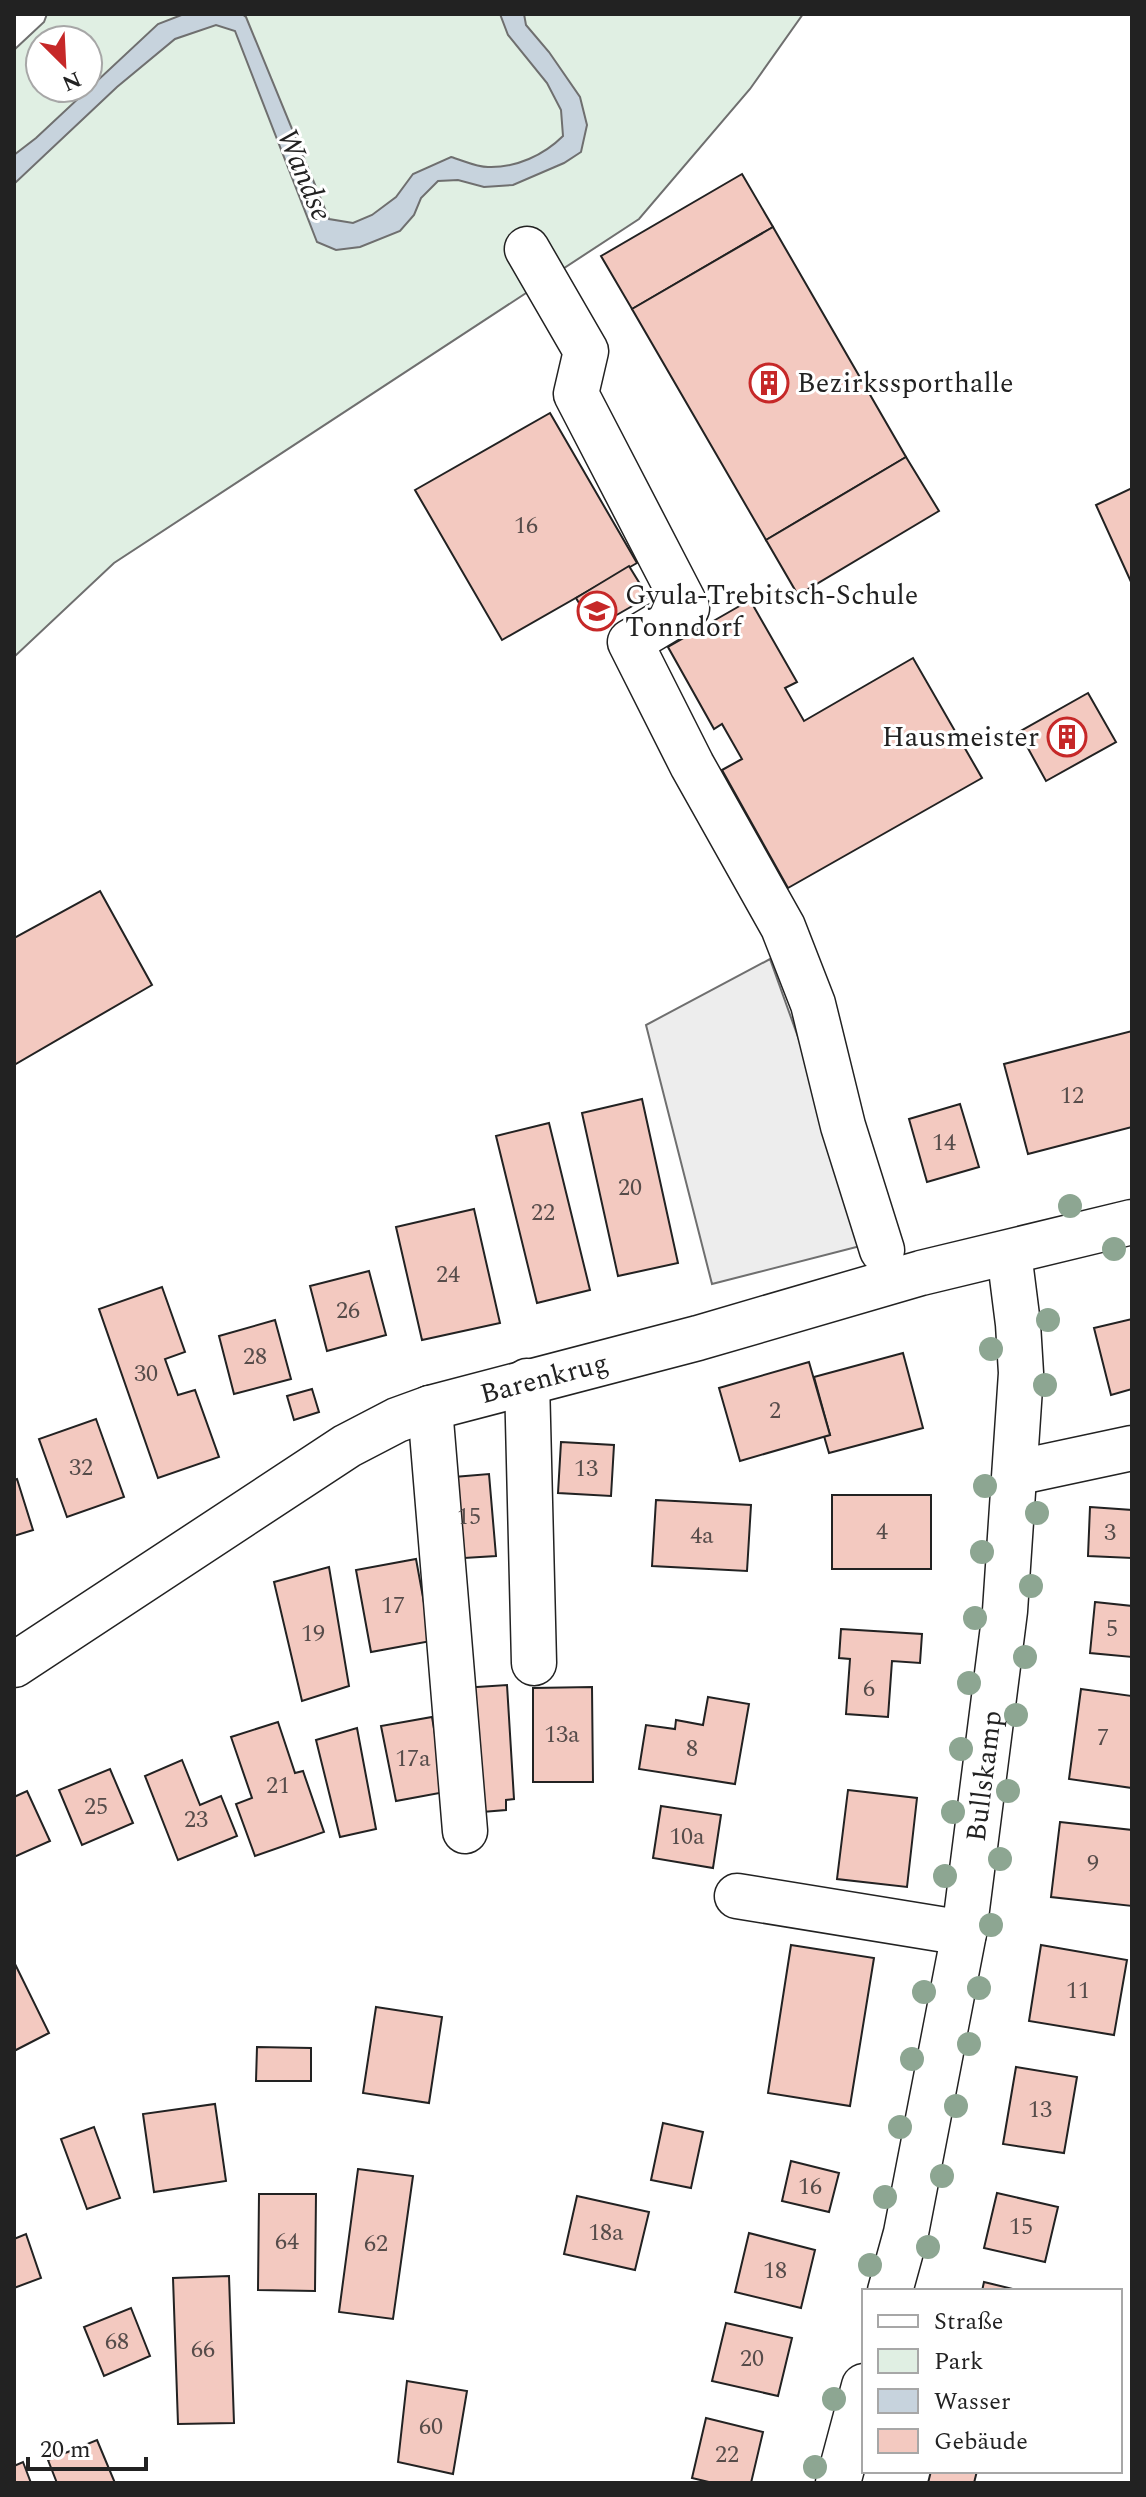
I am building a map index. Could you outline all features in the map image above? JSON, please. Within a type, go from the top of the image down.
[{"type":"street","points":[[527,249],[586,351],[576,394],[687,608],[630,642],[692,765],[783,927],[813,1004],[843,1126],[882,1250]]},
{"type":"street","name":"Barenkrug","points":[[14,1665],[347,1446],[397,1420],[430,1408],[698,1338],[921,1273],[1132,1222]]},
{"type":"street","name":"Bullskamp","points":[[891,2289],[906,2233],[964,1933],[1005,1611],[1021,1373],[1009,1253]]},
{"type":"street","points":[[527,1381],[534,1663]]},
{"type":"street","points":[[430,1408],[465,1831]]},
{"type":"street","points":[[1015,1473],[1132,1448]]},
{"type":"street","points":[[737,1896],[964,1933]]},
{"type":"street","points":[[838,2483],[862,2393]]},
{"type":"green space","points":[[47,14],[803,14],[750,89],[639,219],[114,563],[14,657],[14,50],[24,41],[24,104],[104,104],[104,24],[42,24]]},
{"type":"shaded area","points":[[770,959],[872,1243],[712,1284],[646,1025]]},
{"type":"water","name":"Wandse","points":[[184,14],[242,14],[246,17],[329,219],[353,223],[372,215],[396,197],[413,174],[451,157],[483,167],[509,165],[538,154],[563,136],[561,110],[547,83],[508,35],[500,14],[524,14],[526,25],[580,97],[587,125],[581,152],[564,163],[513,185],[484,187],[458,180],[438,181],[421,198],[414,215],[400,231],[360,247],[336,250],[317,242],[235,31],[216,25],[175,39],[104,99],[104,74],[158,24]]},
{"type":"water","points":[[72,104],[99,104],[14,184],[14,155]]},
{"type":"building","points":[[742,174],[773,227],[632,309],[601,256]]},
{"type":"building","name":"Bezirkssporthalle","points":[[773,227],[906,457],[766,540],[632,309]]},
{"type":"building","points":[[550,413],[637,563],[502,640],[415,490]]},
{"type":"building","points":[[906,457],[939,511],[798,595],[766,540]]},
{"type":"building","points":[[1132,488],[1132,584],[1096,505]]},
{"type":"building","points":[[629,566],[648,597],[594,628],[576,598]]},
{"type":"building","points":[[750,600],[797,682],[785,688],[804,721],[913,658],[982,778],[788,888],[722,770],[742,759],[722,724],[714,729],[668,647]]},
{"type":"building","name":"Hausmeister","points":[[1088,693],[1116,742],[1046,781],[1019,732]]},
{"type":"building","points":[[100,891],[152,985],[14,1065],[14,938]]},
{"type":"building","points":[[1132,1031],[1132,1127],[1028,1154],[1004,1064]]},
{"type":"building","points":[[642,1099],[678,1263],[618,1276],[582,1113]]},
{"type":"building","points":[[960,1104],[979,1167],[927,1182],[909,1119]]},
{"type":"building","points":[[549,1123],[590,1290],[537,1303],[496,1136]]},
{"type":"building","points":[[474,1209],[500,1323],[422,1340],[396,1227]]},
{"type":"building","points":[[369,1271],[386,1335],[327,1351],[310,1286]]},
{"type":"building","points":[[162,1287],[185,1352],[165,1359],[178,1395],[195,1390],[219,1457],[158,1478],[99,1309]]},
{"type":"building","points":[[1132,1319],[1132,1389],[1111,1395],[1094,1328]]},
{"type":"building","points":[[275,1320],[291,1379],[234,1394],[219,1336]]},
{"type":"building","points":[[903,1353],[923,1428],[829,1453],[824,1436],[830,1435],[814,1377]]},
{"type":"building","points":[[809,1362],[830,1435],[740,1461],[719,1388]]},
{"type":"building","points":[[312,1389],[319,1412],[294,1420],[287,1396]]},
{"type":"building","points":[[96,1419],[124,1497],[67,1517],[39,1439]]},
{"type":"building","points":[[561,1442],[614,1445],[611,1496],[558,1493]]},
{"type":"building","points":[[489,1474],[496,1556],[448,1559],[442,1478]]},
{"type":"building","points":[[17,1479],[33,1530],[14,1536],[14,1480]]},
{"type":"building","points":[[832,1495],[931,1495],[931,1569],[832,1569]]},
{"type":"building","points":[[656,1500],[751,1505],[747,1571],[652,1566]]},
{"type":"building","points":[[1090,1507],[1132,1510],[1132,1558],[1088,1556]]},
{"type":"building","points":[[416,1559],[431,1641],[371,1652],[356,1570]]},
{"type":"building","points":[[329,1567],[349,1686],[302,1701],[274,1582]]},
{"type":"building","points":[[1095,1602],[1132,1606],[1132,1657],[1090,1653]]},
{"type":"building","points":[[841,1629],[922,1634],[920,1663],[892,1661],[888,1717],[846,1714],[850,1659],[839,1658]]},
{"type":"building","points":[[507,1685],[514,1799],[506,1800],[506,1810],[470,1813],[462,1688]]},
{"type":"building","points":[[592,1687],[593,1782],[533,1782],[533,1688]]},
{"type":"building","points":[[1081,1689],[1132,1696],[1132,1788],[1069,1779]]},
{"type":"building","points":[[708,1697],[749,1704],[735,1784],[639,1769],[646,1725],[675,1729],[676,1720],[703,1725]]},
{"type":"building","points":[[432,1717],[445,1792],[396,1801],[381,1726]]},
{"type":"building","points":[[278,1722],[295,1773],[303,1771],[324,1832],[255,1856],[236,1804],[252,1798],[231,1737]]},
{"type":"building","points":[[357,1728],[376,1829],[340,1837],[316,1740]]},
{"type":"building","points":[[182,1760],[200,1805],[221,1796],[237,1836],[178,1860],[145,1776]]},
{"type":"building","points":[[110,1769],[133,1823],[82,1845],[59,1790]]},
{"type":"building","points":[[848,1790],[917,1798],[907,1887],[837,1879]]},
{"type":"building","points":[[27,1791],[50,1841],[14,1857],[14,1797]]},
{"type":"building","points":[[661,1806],[721,1815],[713,1868],[653,1858]]},
{"type":"building","points":[[1060,1822],[1132,1830],[1132,1906],[1051,1897]]},
{"type":"building","points":[[791,1945],[874,1958],[850,2106],[768,2093]]},
{"type":"building","points":[[1041,1945],[1127,1960],[1114,2035],[1029,2021]]},
{"type":"building","points":[[14,1962],[49,2033],[14,2051]]},
{"type":"building","points":[[376,2007],[442,2017],[429,2103],[363,2093]]},
{"type":"building","points":[[257,2047],[311,2048],[311,2081],[256,2081]]},
{"type":"building","points":[[1016,2067],[1077,2077],[1064,2153],[1003,2144]]},
{"type":"building","points":[[215,2104],[226,2181],[154,2192],[143,2114]]},
{"type":"building","points":[[663,2123],[703,2132],[691,2188],[651,2180]]},
{"type":"building","points":[[94,2127],[120,2198],[87,2209],[61,2139]]},
{"type":"building","points":[[791,2161],[839,2173],[829,2212],[782,2201]]},
{"type":"building","points":[[358,2169],[413,2176],[393,2319],[339,2312]]},
{"type":"building","points":[[997,2193],[1058,2207],[1045,2262],[984,2248]]},
{"type":"building","points":[[259,2194],[316,2194],[315,2291],[258,2290]]},
{"type":"building","points":[[577,2196],[649,2212],[635,2270],[564,2254]]},
{"type":"building","points":[[749,2233],[815,2250],[801,2308],[735,2292]]},
{"type":"building","points":[[26,2234],[41,2278],[14,2288],[14,2239]]},
{"type":"building","points":[[229,2276],[234,2423],[178,2424],[173,2278]]},
{"type":"building","points":[[984,2282],[1013,2289],[982,2289]]},
{"type":"building","points":[[131,2308],[150,2356],[104,2376],[84,2327]]},
{"type":"building","points":[[726,2323],[792,2338],[778,2396],[712,2381]]},
{"type":"building","points":[[407,2381],[467,2391],[453,2474],[398,2462]]},
{"type":"building","points":[[706,2418],[763,2432],[751,2483],[713,2483],[692,2478]]},
{"type":"building","points":[[97,2440],[115,2483],[57,2483],[48,2460]]},
{"type":"building","points":[[23,2462],[31,2483],[14,2483],[14,2466]]},
{"type":"building","points":[[930,2473],[976,2473],[974,2483],[928,2483]]},
{"type":"place","name":"Bezirkssporthalle","points":[[769,383]]},
{"type":"place","name":"Gyula-Trebitsch-Schule Tonndorf","points":[[597,611]]},
{"type":"place","name":"Hausmeister","points":[[1067,737]]}]
